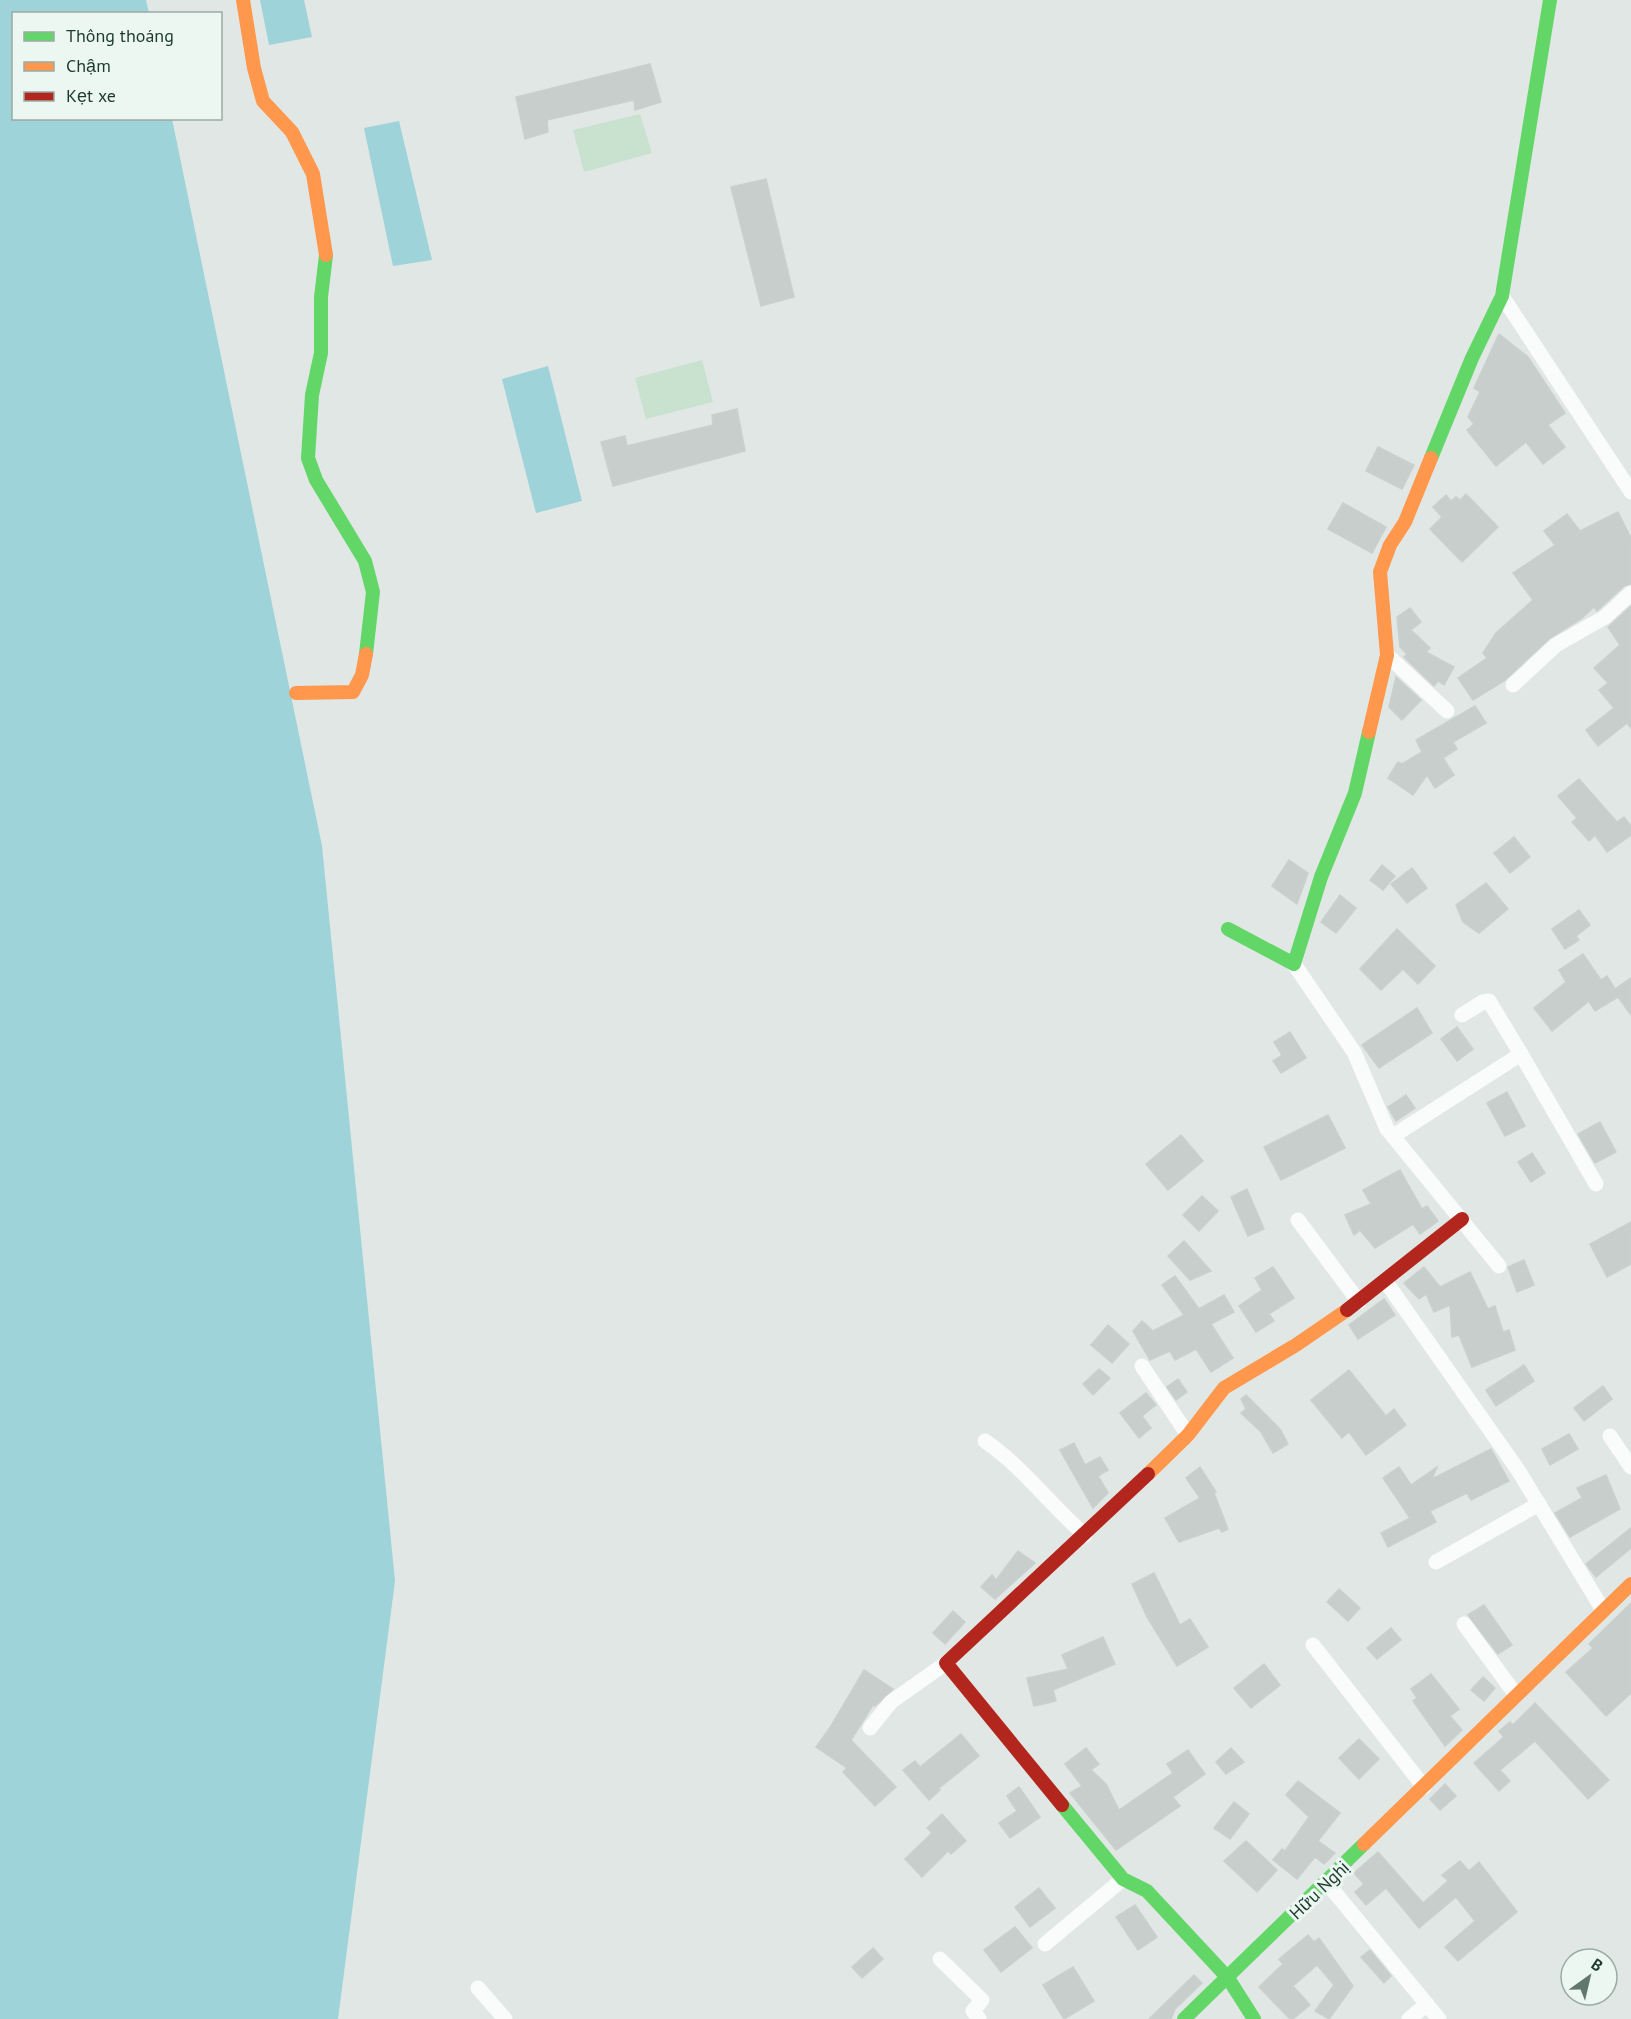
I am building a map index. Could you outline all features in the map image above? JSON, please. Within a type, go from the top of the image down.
[{"type":"street","points":[[243,0],[254,68],[263,100],[270,111],[292,132],[313,174],[326,256],[321,297],[321,353],[312,395],[308,458],[316,480],[365,561],[373,592],[371,626],[362,675],[353,692],[296,693]]},
{"type":"street","points":[[1294,964],[1322,877],[1355,793],[1387,655],[1380,572],[1390,544],[1405,522],[1472,358],[1502,296],[1550,0]]},
{"type":"street","points":[[1502,296],[1631,492]]},
{"type":"street","points":[[1513,685],[1556,645],[1605,617],[1631,593]]},
{"type":"street","points":[[1387,655],[1447,711]]},
{"type":"street","points":[[1228,929],[1294,964],[1354,1052],[1387,1129],[1499,1266]]},
{"type":"street","points":[[1461,1015],[1483,1002],[1489,1001],[1494,1005],[1596,1184]]},
{"type":"street","points":[[1393,1136],[1521,1054]]},
{"type":"street","points":[[870,1728],[891,1702],[946,1663],[1085,1535],[1188,1435],[1224,1388],[1296,1346],[1359,1302],[1462,1219]]},
{"type":"street","points":[[1299,1220],[1359,1302]]},
{"type":"street","points":[[1386,1282],[1518,1470],[1604,1610]]},
{"type":"street","points":[[1142,1366],[1188,1435]]},
{"type":"street","points":[[1610,1436],[1631,1467]]},
{"type":"street","points":[[985,1441],[1043,1492],[1085,1535]]},
{"type":"street","points":[[1436,1562],[1539,1504]]},
{"type":"street","name":"Hữu Nghị","points":[[1184,2019],[1631,1584]]},
{"type":"street","points":[[1464,1624],[1516,1695]]},
{"type":"street","points":[[1313,1645],[1424,1787]]},
{"type":"street","points":[[946,1663],[1123,1879],[1148,1891],[1228,1978],[1254,2019]]},
{"type":"street","points":[[1045,1944],[1123,1879]]},
{"type":"street","points":[[1327,1882],[1439,2019]]},
{"type":"street","points":[[940,1959],[982,2000],[973,2011],[979,2019]]},
{"type":"street","points":[[478,1988],[505,2019]]},
{"type":"street","points":[[1409,2019],[1427,2004]]},
{"type":"green space","points":[[640,114],[652,153],[584,172],[573,130]]},
{"type":"green space","points":[[702,360],[713,402],[646,419],[635,378]]},
{"type":"water","points":[[0,0],[146,0],[149,12],[12,12],[12,120],[172,120],[322,846],[395,1581],[338,2019],[0,2019]]},
{"type":"water","points":[[260,0],[304,0],[312,37],[269,45]]},
{"type":"water","points":[[399,121],[432,260],[393,266],[364,128]]},
{"type":"water","points":[[548,366],[582,501],[536,513],[502,379]]},
{"type":"building","points":[[650,64],[661,102],[635,110],[634,100],[547,120],[548,132],[525,139],[516,97]]},
{"type":"building","points":[[766,179],[794,297],[761,306],[731,187]]},
{"type":"building","points":[[1499,334],[1528,357],[1565,413],[1548,425],[1565,447],[1543,464],[1526,442],[1496,466],[1467,430],[1474,424],[1468,417],[1480,392],[1474,388]]},
{"type":"building","points":[[737,409],[745,451],[613,486],[601,442],[625,436],[627,446],[713,425],[712,415]]},
{"type":"building","points":[[1378,447],[1414,465],[1402,489],[1366,471]]},
{"type":"building","points":[[1466,494],[1498,527],[1462,562],[1430,529],[1442,517],[1433,507],[1446,495],[1451,501],[1456,497],[1460,500]]},
{"type":"building","points":[[1343,503],[1386,527],[1372,553],[1328,529]]},
{"type":"building","points":[[1618,512],[1631,538],[1631,584],[1624,586],[1597,611],[1594,607],[1581,619],[1550,638],[1504,681],[1473,700],[1458,678],[1487,658],[1483,653],[1496,633],[1533,600],[1513,573],[1555,545],[1544,531],[1567,514],[1580,531]]},
{"type":"building","points":[[1631,606],[1631,728],[1627,723],[1598,746],[1586,730],[1614,708],[1599,690],[1608,683],[1594,668],[1620,645],[1608,627]]},
{"type":"building","points":[[1410,608],[1421,622],[1411,630],[1430,648],[1426,652],[1454,667],[1444,685],[1438,681],[1434,686],[1404,657],[1407,654],[1400,647],[1397,617]]},
{"type":"building","points":[[1396,677],[1421,700],[1402,720],[1389,707]]},
{"type":"building","points":[[1475,706],[1486,723],[1453,742],[1457,749],[1443,758],[1454,775],[1435,788],[1427,775],[1413,795],[1388,778],[1398,762],[1402,764],[1422,752],[1416,740]]},
{"type":"building","points":[[1579,779],[1617,822],[1624,817],[1631,826],[1631,835],[1607,852],[1595,835],[1589,841],[1572,822],[1577,818],[1558,796]]},
{"type":"building","points":[[1514,837],[1530,857],[1510,873],[1494,853]]},
{"type":"building","points":[[1289,860],[1308,873],[1297,904],[1272,886]]},
{"type":"building","points":[[1382,865],[1395,876],[1383,890],[1370,880]]},
{"type":"building","points":[[1412,868],[1427,888],[1407,903],[1391,884]]},
{"type":"building","points":[[1486,883],[1508,909],[1479,933],[1463,922],[1456,905]]},
{"type":"building","points":[[1340,895],[1356,908],[1336,933],[1321,922]]},
{"type":"building","points":[[1579,910],[1590,925],[1576,936],[1579,940],[1565,949],[1552,929]]},
{"type":"building","points":[[1397,929],[1435,966],[1418,984],[1403,969],[1381,990],[1360,969]]},
{"type":"building","points":[[1583,954],[1601,980],[1607,976],[1615,989],[1631,978],[1631,1015],[1618,997],[1595,1011],[1589,1001],[1552,1031],[1534,1008],[1566,982],[1559,970]]},
{"type":"building","points":[[1417,1008],[1432,1033],[1379,1068],[1362,1045]]},
{"type":"building","points":[[1457,1027],[1473,1049],[1457,1061],[1441,1039]]},
{"type":"building","points":[[1290,1032],[1306,1058],[1281,1073],[1273,1061],[1282,1055],[1274,1042]]},
{"type":"building","points":[[1507,1092],[1525,1126],[1505,1136],[1487,1103]]},
{"type":"building","points":[[1406,1095],[1415,1108],[1396,1121],[1388,1107]]},
{"type":"building","points":[[1328,1115],[1345,1148],[1281,1180],[1264,1147]]},
{"type":"building","points":[[1600,1122],[1616,1152],[1595,1163],[1578,1134]]},
{"type":"building","points":[[1181,1135],[1203,1161],[1168,1190],[1146,1164]]},
{"type":"building","points":[[1532,1153],[1545,1173],[1531,1182],[1518,1162]]},
{"type":"building","points":[[1400,1170],[1422,1209],[1427,1206],[1438,1221],[1420,1234],[1413,1224],[1375,1248],[1360,1230],[1354,1235],[1345,1215],[1371,1204],[1363,1190]]},
{"type":"building","points":[[1247,1189],[1264,1229],[1248,1236],[1231,1197]]},
{"type":"building","points":[[1202,1196],[1218,1211],[1199,1231],[1183,1215]]},
{"type":"building","points":[[1631,1222],[1631,1264],[1607,1277],[1590,1244]]},
{"type":"building","points":[[1184,1241],[1211,1271],[1190,1280],[1168,1256]]},
{"type":"building","points":[[1524,1260],[1534,1285],[1517,1292],[1508,1267]]},
{"type":"building","points":[[1273,1267],[1294,1298],[1269,1314],[1274,1321],[1256,1332],[1239,1306],[1262,1290],[1255,1278]]},
{"type":"building","points":[[1424,1267],[1440,1287],[1470,1272],[1488,1309],[1495,1306],[1503,1332],[1509,1330],[1515,1350],[1472,1367],[1459,1335],[1452,1337],[1450,1305],[1434,1312],[1426,1294],[1419,1299],[1404,1283]]},
{"type":"building","points":[[1175,1276],[1199,1309],[1224,1295],[1234,1312],[1211,1324],[1233,1358],[1211,1372],[1196,1349],[1175,1360],[1170,1351],[1150,1360],[1133,1331],[1142,1321],[1153,1331],[1184,1315],[1162,1285]]},
{"type":"building","points":[[1384,1299],[1395,1315],[1358,1339],[1349,1325]]},
{"type":"building","points":[[1108,1325],[1129,1344],[1112,1363],[1091,1345]]},
{"type":"building","points":[[1524,1365],[1534,1381],[1496,1406],[1486,1390]]},
{"type":"building","points":[[1099,1369],[1110,1378],[1093,1395],[1083,1384]]},
{"type":"building","points":[[1349,1370],[1386,1416],[1394,1409],[1406,1425],[1366,1455],[1349,1432],[1342,1438],[1311,1400]]},
{"type":"building","points":[[1178,1379],[1187,1392],[1176,1400],[1167,1387]]},
{"type":"building","points":[[1603,1386],[1612,1399],[1584,1421],[1574,1408]]},
{"type":"building","points":[[1146,1393],[1156,1405],[1142,1416],[1151,1428],[1139,1438],[1120,1413]]},
{"type":"building","points":[[1246,1395],[1280,1429],[1288,1444],[1273,1453],[1261,1432],[1241,1413],[1246,1409],[1241,1399]]},
{"type":"building","points":[[1569,1434],[1578,1449],[1550,1465],[1542,1449]]},
{"type":"building","points":[[1074,1443],[1085,1465],[1100,1457],[1108,1470],[1098,1476],[1108,1493],[1093,1508],[1060,1450]]},
{"type":"building","points":[[1491,1449],[1509,1481],[1471,1500],[1467,1493],[1430,1511],[1436,1522],[1388,1547],[1381,1533],[1410,1518],[1383,1478],[1399,1467],[1411,1485],[1437,1467],[1432,1479]]},
{"type":"building","points":[[1200,1467],[1216,1492],[1214,1493],[1228,1529],[1222,1532],[1219,1528],[1179,1542],[1165,1518],[1200,1498],[1186,1478]]},
{"type":"building","points":[[1606,1475],[1620,1509],[1570,1537],[1555,1513],[1582,1498],[1577,1488]]},
{"type":"building","points":[[1631,1528],[1631,1548],[1596,1577],[1586,1564]]},
{"type":"building","points":[[1018,1551],[1035,1563],[995,1599],[981,1587],[992,1575],[996,1580]]},
{"type":"building","points":[[1154,1573],[1180,1625],[1190,1619],[1208,1647],[1177,1666],[1147,1617],[1132,1584]]},
{"type":"building","points":[[1339,1589],[1360,1608],[1348,1621],[1327,1602]]},
{"type":"building","points":[[1631,1603],[1631,1693],[1606,1716],[1566,1672],[1593,1648],[1589,1644]]},
{"type":"building","points":[[1484,1605],[1512,1645],[1498,1654],[1468,1615]]},
{"type":"building","points":[[953,1611],[965,1622],[945,1644],[933,1633]]},
{"type":"building","points":[[1391,1628],[1401,1640],[1377,1659],[1367,1648]]},
{"type":"building","points":[[1103,1637],[1115,1664],[1053,1690],[1056,1701],[1034,1706],[1027,1678],[1068,1669],[1062,1655]]},
{"type":"building","points":[[1264,1664],[1280,1685],[1251,1708],[1234,1688]]},
{"type":"building","points":[[864,1670],[893,1689],[875,1706],[873,1705],[851,1740],[896,1787],[875,1806],[843,1772],[847,1768],[816,1747]]},
{"type":"building","points":[[1431,1674],[1459,1709],[1450,1716],[1462,1730],[1445,1746],[1413,1701],[1417,1698],[1411,1689]]},
{"type":"building","points":[[1483,1677],[1495,1688],[1484,1701],[1471,1690]]},
{"type":"building","points":[[1535,1703],[1609,1780],[1588,1799],[1535,1741],[1500,1770],[1510,1781],[1499,1791],[1474,1763],[1504,1737],[1499,1731],[1510,1722],[1513,1725]]},
{"type":"building","points":[[961,1734],[979,1756],[938,1789],[940,1790],[929,1800],[903,1770],[915,1761],[920,1767]]},
{"type":"building","points":[[1359,1739],[1379,1759],[1359,1779],[1339,1758]]},
{"type":"building","points":[[1086,1748],[1099,1764],[1091,1770],[1106,1784],[1119,1810],[1173,1773],[1167,1764],[1188,1750],[1205,1774],[1173,1797],[1180,1806],[1116,1850],[1070,1793],[1082,1786],[1065,1764]]},
{"type":"building","points":[[1231,1748],[1244,1762],[1226,1774],[1216,1762]]},
{"type":"building","points":[[1298,1781],[1340,1813],[1318,1841],[1335,1853],[1324,1864],[1315,1857],[1297,1879],[1273,1860],[1282,1849],[1285,1851],[1309,1817],[1286,1795]]},
{"type":"building","points":[[1445,1784],[1456,1796],[1440,1810],[1430,1799]]},
{"type":"building","points":[[1019,1787],[1040,1817],[1010,1838],[999,1823],[1017,1811],[1007,1796]]},
{"type":"building","points":[[1234,1802],[1249,1814],[1230,1839],[1214,1828]]},
{"type":"building","points":[[942,1814],[966,1841],[951,1854],[948,1851],[922,1877],[905,1859],[932,1833],[927,1828]]},
{"type":"building","points":[[1246,1841],[1277,1870],[1257,1892],[1224,1861]]},
{"type":"building","points":[[1378,1852],[1423,1903],[1448,1881],[1442,1875],[1460,1861],[1469,1871],[1479,1862],[1517,1912],[1458,1961],[1445,1947],[1475,1921],[1456,1897],[1419,1928],[1386,1888],[1366,1905],[1355,1892],[1364,1884],[1354,1873]]},
{"type":"building","points":[[1039,1888],[1055,1908],[1030,1927],[1015,1907]]},
{"type":"building","points":[[1135,1905],[1157,1937],[1138,1950],[1116,1917]]},
{"type":"building","points":[[1015,1927],[1032,1948],[1001,1972],[984,1950]]},
{"type":"building","points":[[1308,1935],[1314,1942],[1319,1938],[1353,1986],[1329,2019],[1315,2011],[1334,1985],[1317,1965],[1293,1986],[1310,2005],[1293,2019],[1290,2019],[1259,1987],[1283,1964],[1279,1959]]},
{"type":"building","points":[[873,1948],[883,1959],[862,1978],[852,1967]]},
{"type":"building","points":[[1370,1950],[1391,1976],[1384,1983],[1361,1957]]},
{"type":"building","points":[[1073,1967],[1094,2001],[1064,2019],[1043,1985]]},
{"type":"building","points":[[1194,1975],[1202,1983],[1175,2009],[1171,2019],[1149,2019]]},
{"type":"traffic: fast","points":[[1431,458],[1472,358],[1502,296],[1550,0]]},
{"type":"traffic: fast","points":[[326,255],[321,297],[321,353],[312,395],[308,458],[316,480],[365,561],[373,592],[366,654]]},
{"type":"traffic: fast","points":[[1228,929],[1294,964],[1321,877],[1355,793],[1369,732]]},
{"type":"traffic: fast","points":[[1062,1805],[1123,1879],[1147,1891],[1228,1978],[1254,2019]]},
{"type":"traffic: fast","points":[[1184,2019],[1364,1844]]},
{"type":"traffic: slow","points":[[243,0],[254,68],[263,101],[292,132],[313,174],[326,255]]},
{"type":"traffic: slow","points":[[1369,732],[1387,655],[1380,572],[1390,545],[1405,522],[1431,458]]},
{"type":"traffic: slow","points":[[296,693],[353,692],[362,675],[366,654]]},
{"type":"traffic: slow","points":[[1148,1474],[1188,1435],[1224,1388],[1296,1345],[1347,1310]]},
{"type":"traffic: slow","points":[[1364,1844],[1631,1584]]},
{"type":"traffic: jam","points":[[1347,1310],[1462,1219]]},
{"type":"traffic: jam","points":[[1062,1805],[946,1663],[1148,1474]]}]
